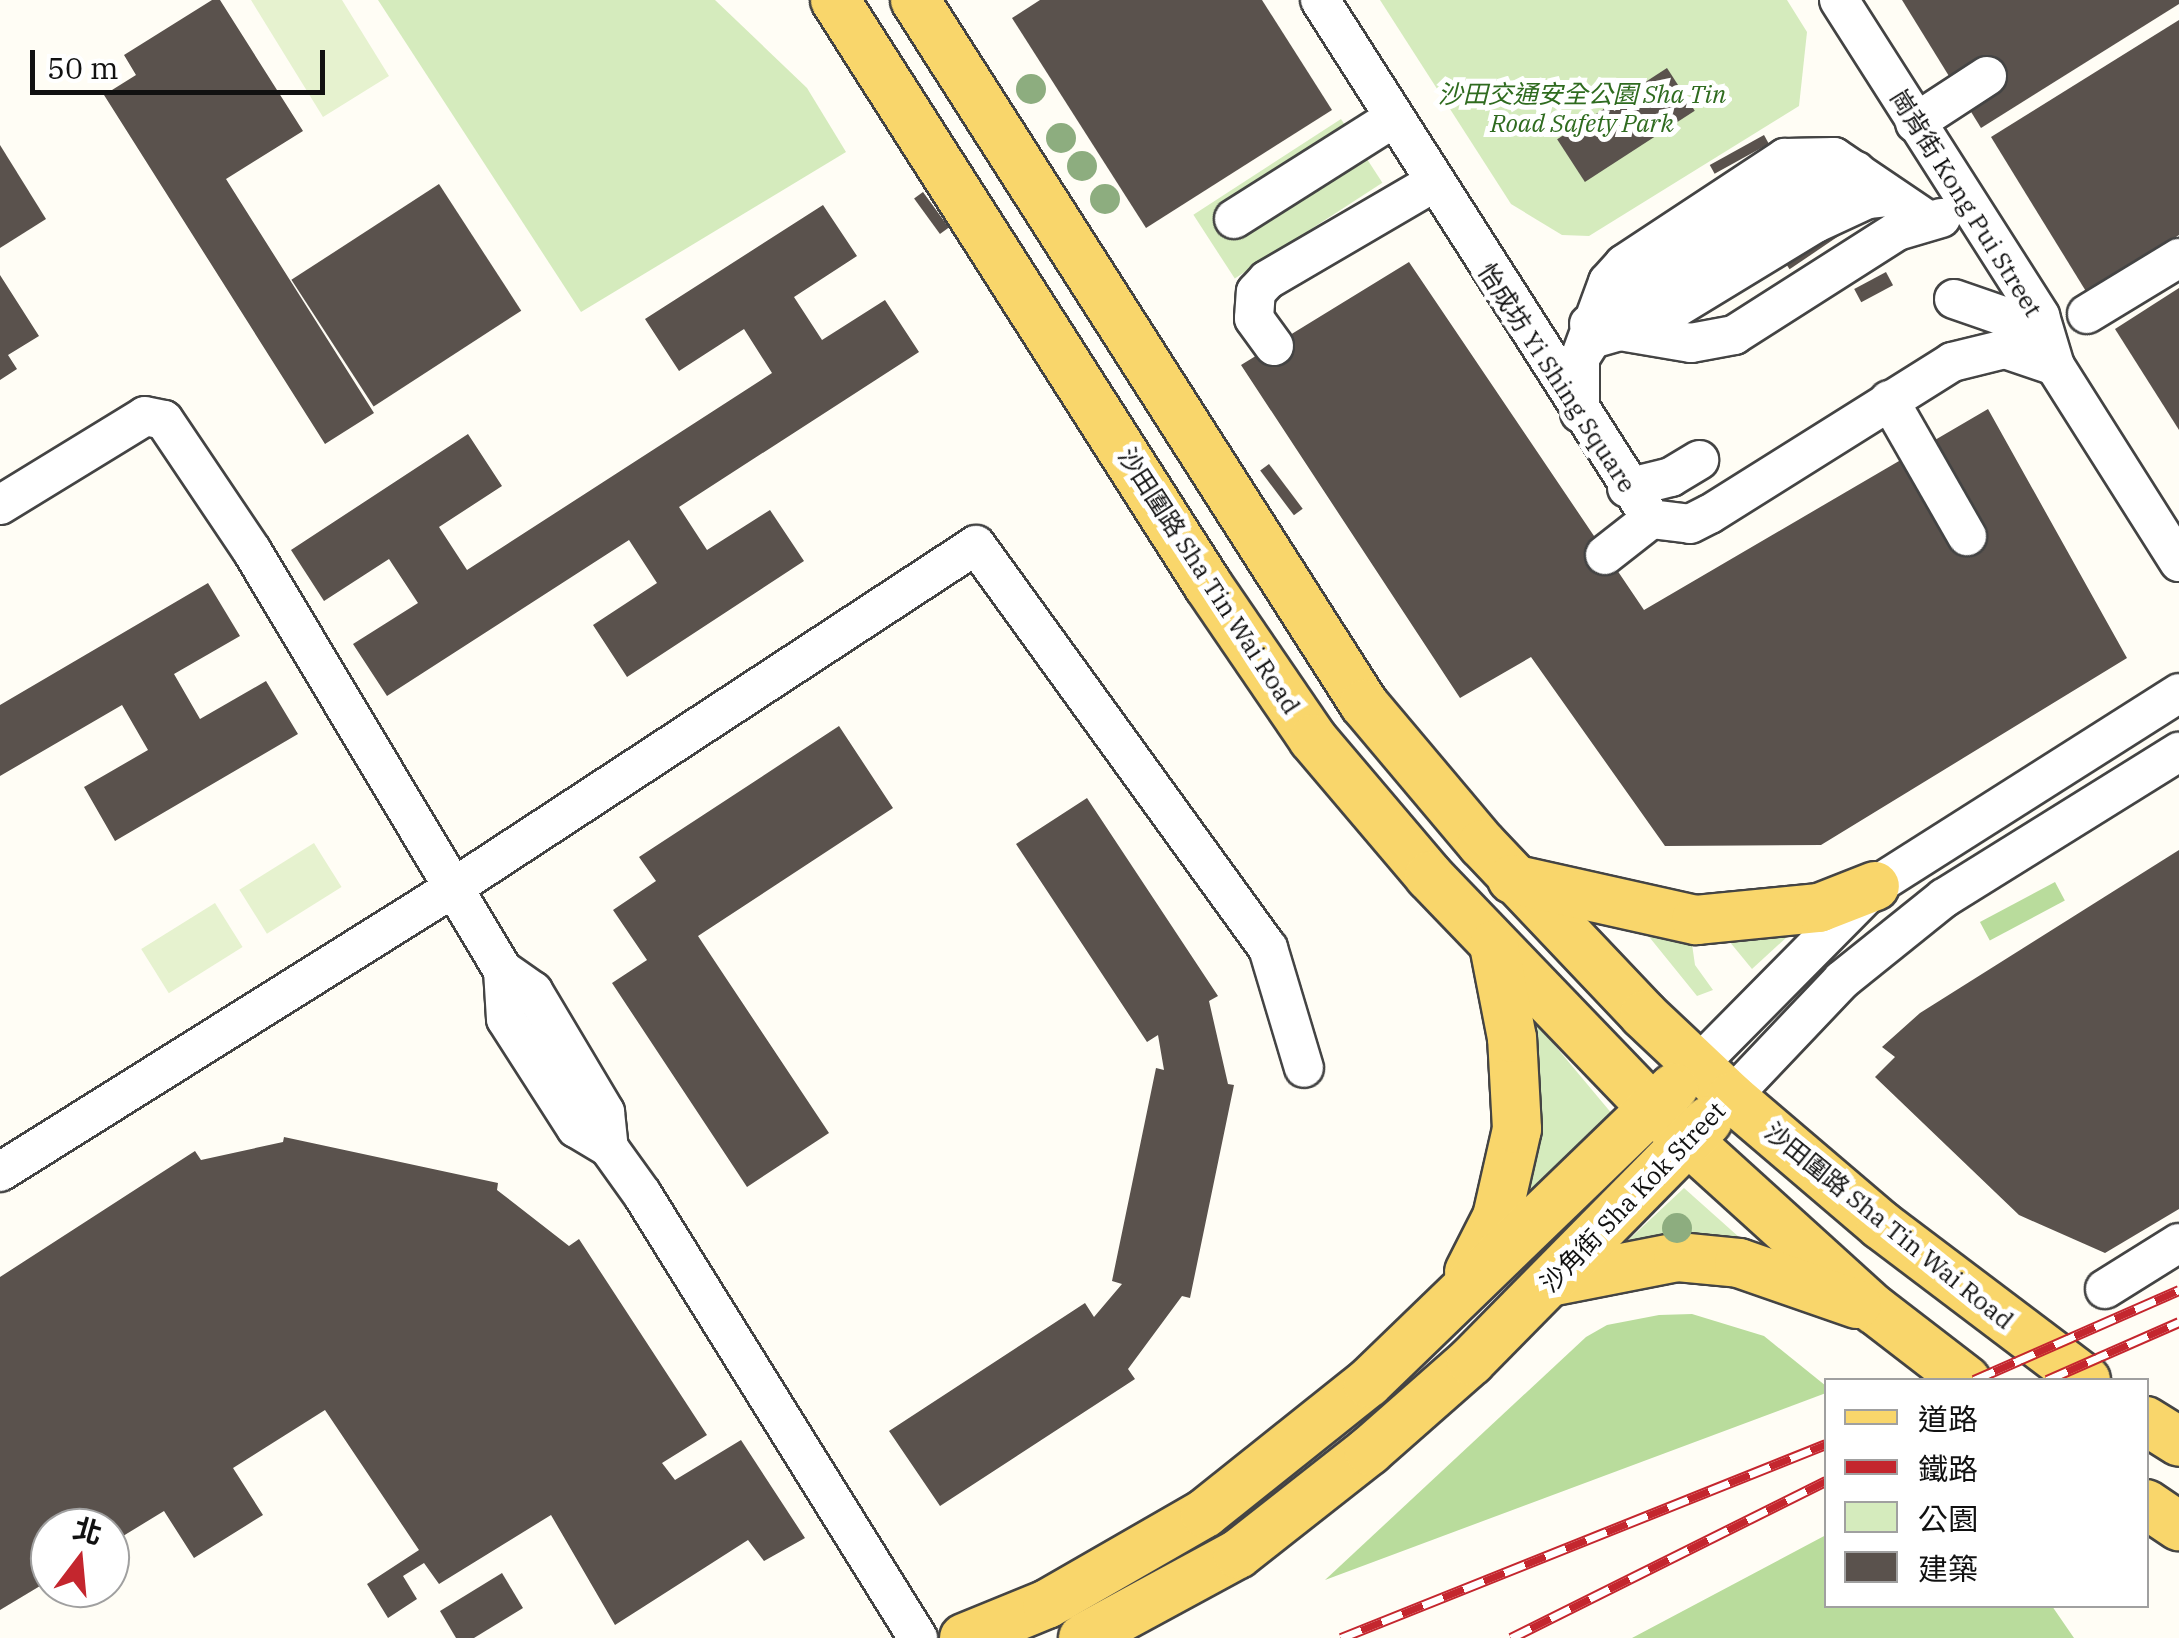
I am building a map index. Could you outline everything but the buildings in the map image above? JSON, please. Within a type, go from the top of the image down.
[{"type":"main road","name":"沙田圍路 Sha Tin Wai Road","points":[[835,0],[1208,585],[1313,740],[1494,945],[1653,1109],[1875,1310],[1963,1378]]},
{"type":"main road","name":"沙田圍路 Sha Tin Wai Road","points":[[915,0],[1364,704],[1512,879],[1732,1097],[1880,1225],[2083,1378]]},
{"type":"main road","points":[[1512,879],[1696,920],[1819,908],[1875,886]]},
{"type":"main road","points":[[1440,1316],[1497,1217],[1517,1129],[1514,1053],[1494,945]]},
{"type":"main road","points":[[1653,1109],[1698,1064]]},
{"type":"main road","name":"沙角街 Sha Kok Street","points":[[1084,1638],[1238,1554],[1369,1450],[1550,1282],[1732,1097]]},
{"type":"main road","name":"沙角街 Sha Kok Street","points":[[964,1638],[1047,1604],[1205,1513],[1368,1384],[1653,1109]]},
{"type":"main road","points":[[1550,1282],[1678,1257],[1739,1263],[1875,1310]]},
{"type":"main road","points":[[2149,1423],[2179,1442]]},
{"type":"main road","points":[[2149,1506],[2179,1526]]},
{"type":"street","name":"怡成坊 Yi Shing Square","points":[[1320,0],[1580,416],[1651,519],[1671,526],[1700,520],[1889,400],[1977,352],[2005,350],[2055,366]]},
{"type":"street","name":"崗背街 Kong Pui Street","points":[[1839,0],[2040,316],[2055,366],[2179,562]]},
{"type":"street","points":[[1914,123],[1987,76]]},
{"type":"street","points":[[1234,219],[1392,119]]},
{"type":"street","points":[[1584,341],[1811,184],[1856,172],[1927,220]]},
{"type":"street","points":[[1274,346],[1254,318],[1256,292],[1310,253],[1433,183]]},
{"type":"street","points":[[1635,333],[1816,223],[1859,202],[1888,197]]},
{"type":"street","points":[[1584,341],[1605,333],[1635,333],[1691,343],[1734,335],[1897,232],[1927,220],[1954,217],[1983,225]]},
{"type":"street","points":[[2088,314],[2179,258]]},
{"type":"street","points":[[1954,299],[2004,316],[2030,334],[2055,366]]},
{"type":"street","points":[[1580,416],[1584,341]]},
{"type":"street","points":[[1889,400],[1967,536]]},
{"type":"street","points":[[0,505],[145,416],[164,420],[252,552],[503,970],[533,991],[605,1112],[609,1148],[918,1638]]},
{"type":"street","points":[[1627,488],[1671,478],[1699,460]]},
{"type":"street","points":[[1606,554],[1651,519]]},
{"type":"street","points":[[5,1158],[453,888],[976,546],[1268,948],[1304,1068]]},
{"type":"street","name":"沙角街 Sha Kok Street","points":[[1698,1064],[1875,886],[2179,693]]},
{"type":"street","name":"沙角街 Sha Kok Street","points":[[1732,1097],[1842,980],[1944,898],[2179,752]]},
{"type":"street","points":[[2104,1289],[2179,1243]]},
{"type":"green space","points":[[251,0],[342,0],[389,76],[323,117]]},
{"type":"green space","points":[[378,0],[715,0],[807,88],[846,152],[581,312]]},
{"type":"green space","name":"沙田交通安全公園 Sha Tin Road Safety Park","points":[[1380,0],[1787,0],[1807,32],[1799,106],[1589,236],[1562,235],[1511,204]]},
{"type":"green space","points":[[1341,119],[1382,183],[1235,279],[1193,215]]},
{"type":"green space","points":[[314,843],[342,887],[267,934],[239,890]]},
{"type":"green space","points":[[2055,882],[2065,901],[1990,940],[1980,922]]},
{"type":"green space","points":[[215,903],[243,947],[169,993],[141,949]]},
{"type":"green space","points":[[1646,933],[1692,944],[1695,965],[1713,990],[1697,996]]},
{"type":"green space","points":[[1788,936],[1752,969],[1729,941]]},
{"type":"green space","points":[[1526,1011],[1618,1121],[1525,1209],[1542,1110]]},
{"type":"green space","points":[[1684,1188],[1749,1246],[1623,1245]]},
{"type":"green space","points":[[1692,1314],[1764,1336],[1824,1384],[1824,1394],[1325,1580],[1586,1337],[1607,1325],[1659,1315]]},
{"type":"green space","points":[[1824,1536],[1824,1608],[2053,1608],[2074,1638],[1632,1638]]},
{"type":"railway","points":[[1979,1378],[2179,1290]]},
{"type":"railway","points":[[2052,1378],[2179,1322]]},
{"type":"railway","points":[[1341,1638],[1824,1445]]},
{"type":"railway","points":[[1511,1638],[1824,1482]]}]
